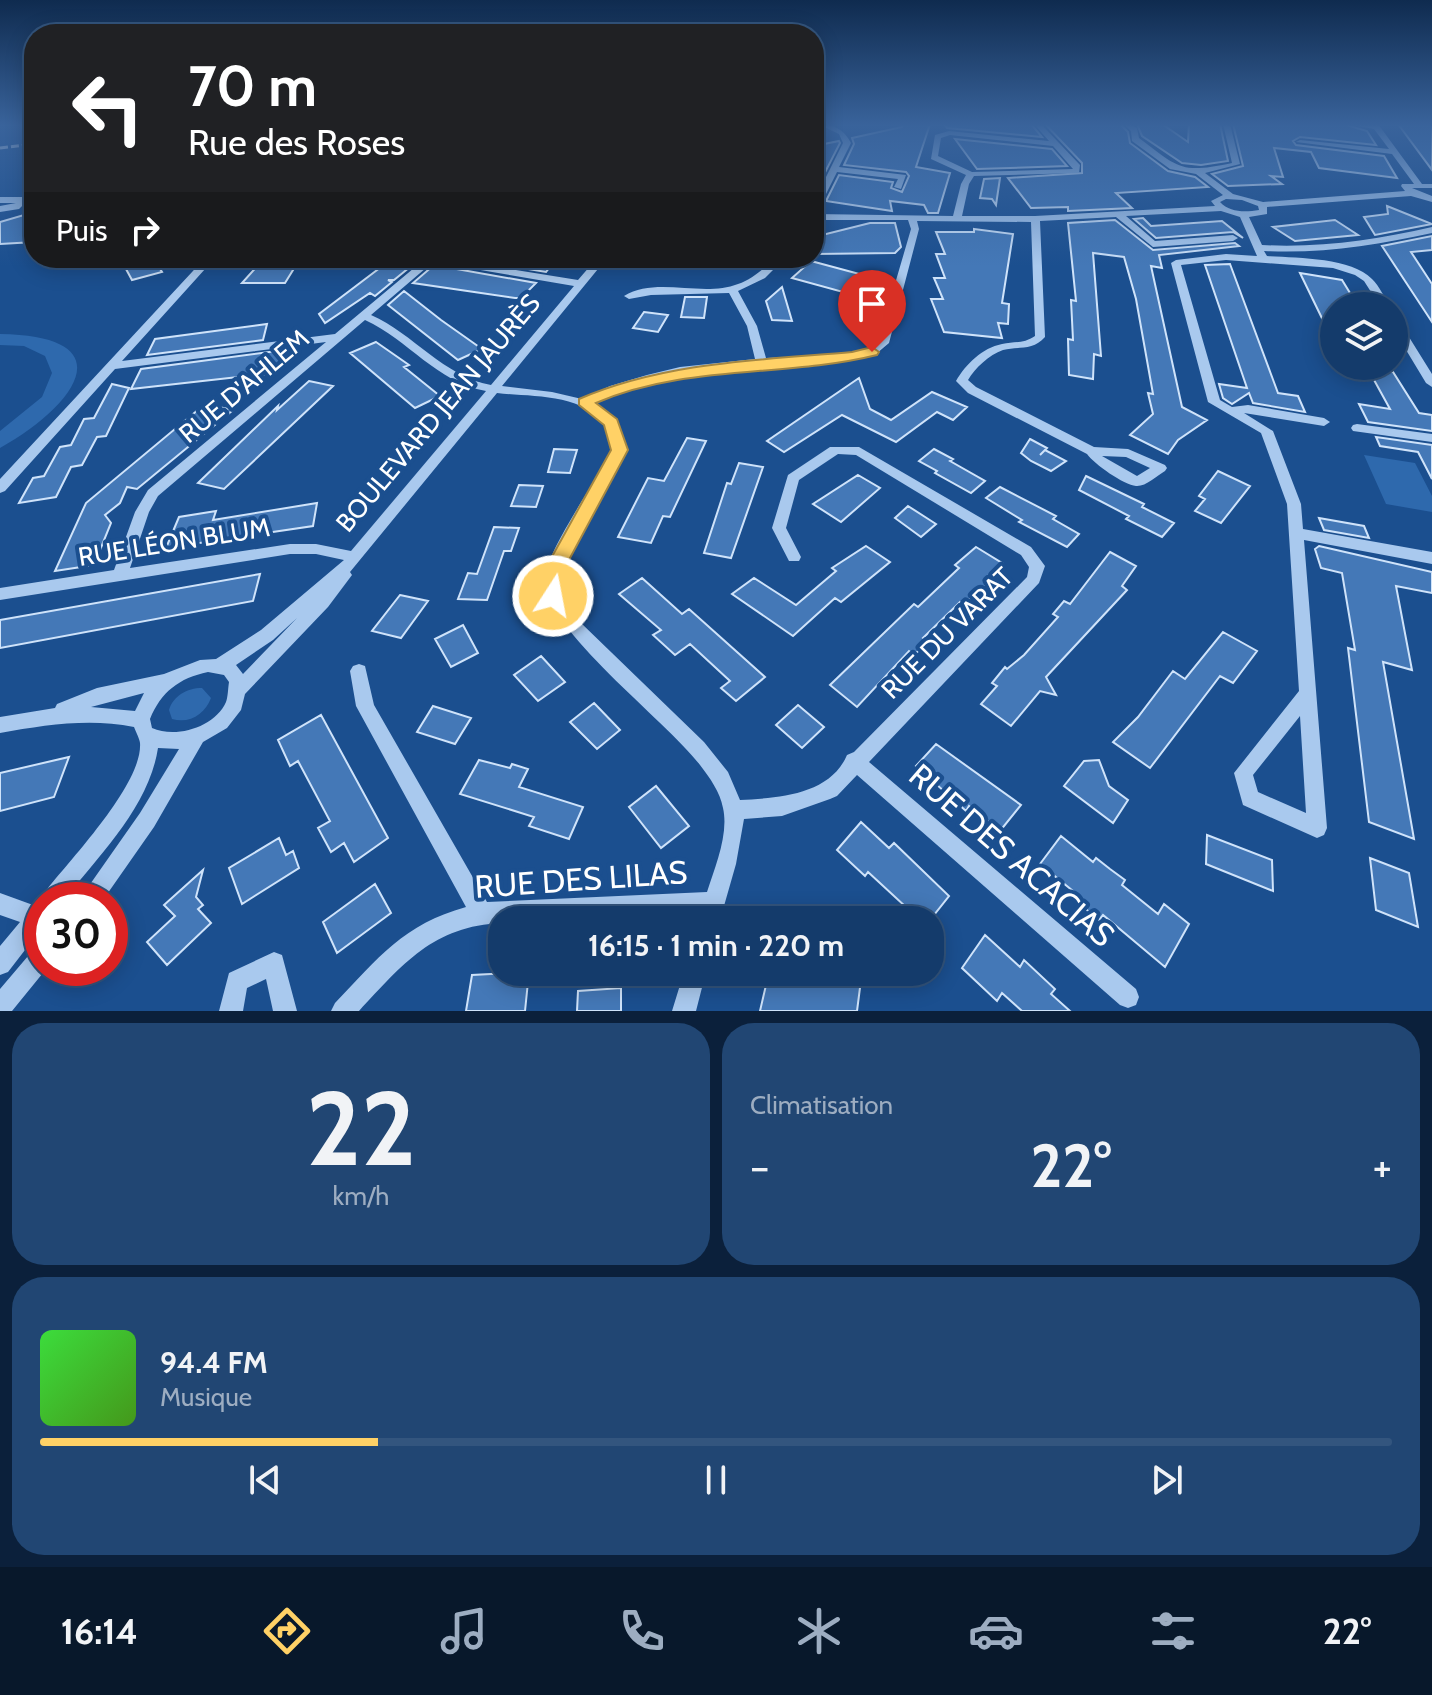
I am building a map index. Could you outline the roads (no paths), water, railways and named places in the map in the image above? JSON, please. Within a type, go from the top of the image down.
[{"type":"street","points":[[824,190],[834,171]]},
{"type":"street","points":[[854,171],[903,177],[898,187]]},
{"type":"street","points":[[965,171],[971,174],[1070,171]]},
{"type":"street","points":[[1195,171],[1203,171]]},
{"type":"street","points":[[1408,171],[1418,184]]},
{"type":"street","points":[[1199,172],[1230,196],[1262,205],[1411,193],[1432,199]]},
{"type":"street","points":[[957,218],[965,184],[971,174]]},
{"type":"street","points":[[1411,193],[1405,186],[1432,186]]},
{"type":"street","points":[[1221,208],[1215,201],[1230,196]]},
{"type":"street","points":[[0,200],[24,200],[16,207],[0,209]]},
{"type":"street","points":[[824,217],[1035,219],[1221,208],[1244,215],[1264,212],[1262,205]]},
{"type":"street","points":[[1244,215],[1260,253]]},
{"type":"street","points":[[1120,216],[1153,244],[1233,238]]},
{"type":"street","points":[[585,402],[622,386],[760,357],[852,357],[872,352],[883,343],[915,229],[911,217]]},
{"type":"street","points":[[1035,219],[1040,337],[1025,346],[999,347],[965,372],[962,381],[972,390],[1092,451],[1128,453],[1160,468],[1137,482],[1098,460],[1092,451]]},
{"type":"street","points":[[1306,695],[1243,773],[1250,798],[1317,828],[1294,504],[1267,431],[1214,402],[1176,263],[1338,247],[1432,230]]},
{"type":"street","points":[[1150,256],[1153,244]]},
{"type":"street","points":[[1260,253],[1359,274],[1369,281],[1376,292]]},
{"type":"street","points":[[0,488],[201,268]]},
{"type":"street","name":"RUE D'AHLEM","points":[[121,573],[142,512],[153,493],[419,268]]},
{"type":"street","points":[[489,268],[582,284]]},
{"type":"street","name":"BOULEVARD JEAN JAURÈS","points":[[239,689],[322,603],[352,560],[595,268]]},
{"type":"street","points":[[629,296],[647,290],[733,291],[757,281],[770,268]]},
{"type":"street","points":[[733,291],[752,326],[760,357]]},
{"type":"street","points":[[363,315],[384,323],[454,378],[585,402],[611,423],[619,450],[554,571],[553,596],[558,609],[720,772],[734,810],[713,906]]},
{"type":"street","points":[[110,366],[337,337]]},
{"type":"street","points":[[1408,344],[1432,383]]},
{"type":"street","points":[[1231,411],[1248,409],[1324,422]]},
{"type":"street","points":[[1357,428],[1432,438]]},
{"type":"street","name":"RUE DU VARAT","points":[[734,810],[782,807],[830,790],[854,761],[1034,579],[1037,566],[1026,551],[859,451],[835,450],[793,478],[779,528],[794,557]]},
{"type":"street","points":[[1296,533],[1432,558]]},
{"type":"street","name":"RUE LÉON BLUM","points":[[0,594],[290,549],[316,549],[352,560]]},
{"type":"street","name":"BOULEVARD JEAN JAURÈS","points":[[220,666],[267,635],[352,560]]},
{"type":"street","points":[[51,715],[97,696],[168,680],[195,667],[220,666],[235,674],[239,689],[227,716],[196,737],[171,743],[150,739],[142,731],[140,720],[144,706],[168,680]]},
{"type":"street","points":[[359,671],[365,706],[481,913]]},
{"type":"street","points":[[0,725],[51,715],[92,712],[140,720]]},
{"type":"street","points":[[103,882],[147,820],[196,737]]},
{"type":"street","points":[[64,882],[135,788],[150,758],[150,739]]},
{"type":"street","name":"RUE DES ACACIAS","points":[[854,761],[1128,997]]},
{"type":"street","points":[[0,904],[24,907]]},
{"type":"street","name":"RUE DES LILAS","points":[[343,1011],[401,950],[443,924],[488,913]]},
{"type":"street","points":[[0,964],[24,934]]},
{"type":"street","points":[[231,1011],[237,981],[274,963],[285,1011]]},
{"type":"street","points":[[0,1007],[24,978]]},
{"type":"street","points":[[684,1011],[691,986]]}]
